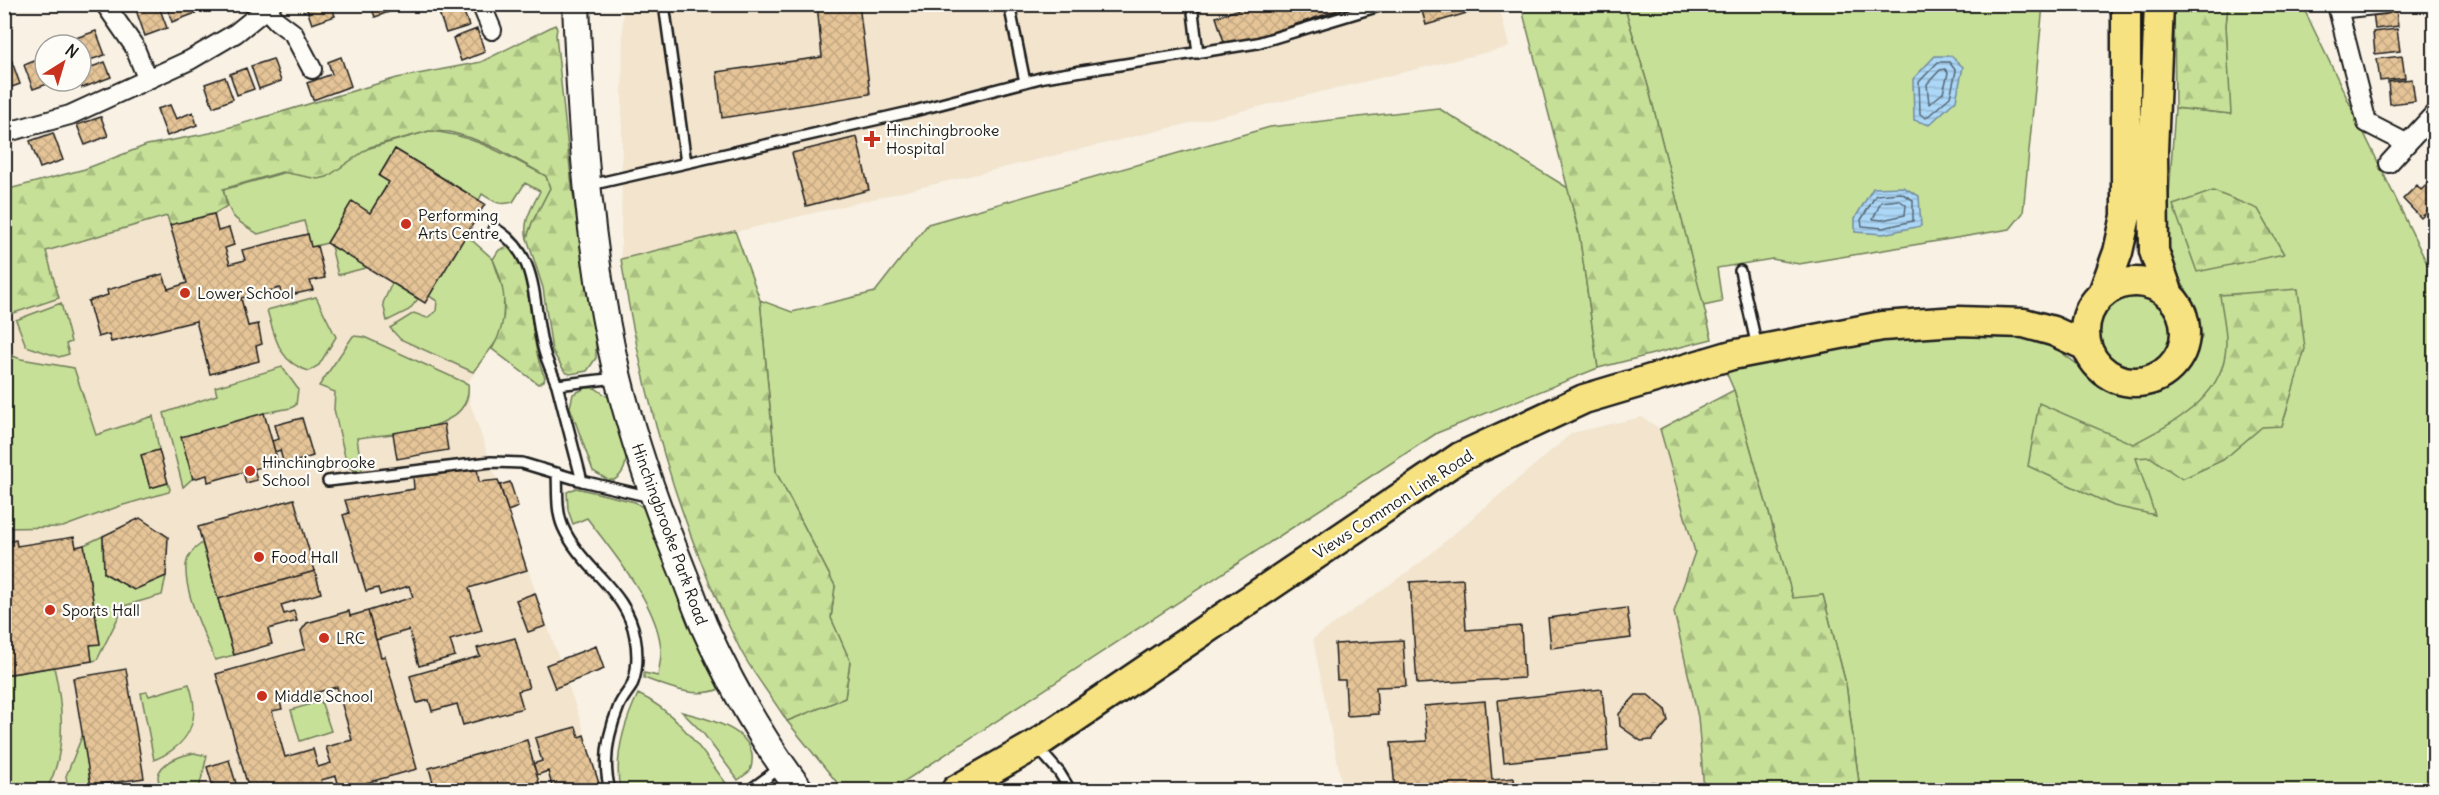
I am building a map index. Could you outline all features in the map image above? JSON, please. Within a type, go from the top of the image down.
[{"type":"main road","points":[[2098,298],[2115,286],[2129,282],[2143,282],[2169,295],[2180,308],[2185,324],[2185,341],[2179,357],[2169,370],[2154,379],[2138,383],[2121,380],[2106,373],[2094,361],[2086,346],[2087,316],[2098,298],[2118,252],[2126,216],[2126,4]]},
{"type":"main road","points":[[2159,4],[2153,152],[2154,251],[2169,295]]},
{"type":"main road","name":"Views Common Link Road","points":[[2024,322],[2098,298]]},
{"type":"main road","name":"Views Common Link Road","points":[[956,790],[1035,745],[1460,457],[1584,399],[1757,350],[1882,326],[1959,321],[2024,322],[2053,331],[2086,346]]},
{"type":"street","points":[[105,4],[134,46],[147,78]]},
{"type":"street","points":[[481,4],[492,30]]},
{"type":"street","name":"Hinchingbrooke Park Road","points":[[576,4],[587,186],[599,282],[618,377],[653,498],[704,626],[733,685],[763,738],[800,790]]},
{"type":"street","points":[[2385,4],[2338,9],[2367,123],[2406,143]]},
{"type":"street","points":[[4,133],[70,115],[214,47],[269,7],[278,21],[293,33],[312,69]]},
{"type":"street","points":[[2389,163],[2434,114]]},
{"type":"lane","points":[[664,4],[686,163]]},
{"type":"lane","points":[[1009,4],[1025,82]]},
{"type":"lane","points":[[1192,4],[1198,53]]},
{"type":"lane","points":[[587,186],[907,113],[1044,77],[1257,43],[1386,4]]},
{"type":"lane","points":[[494,228],[508,236],[517,247],[534,284],[543,350],[557,385],[582,481]]},
{"type":"lane","points":[[1740,271],[1757,350]]},
{"type":"lane","points":[[557,385],[618,377]]},
{"type":"lane","points":[[328,481],[491,462],[522,463],[582,481],[653,498]]},
{"type":"lane","points":[[557,473],[559,510],[564,528],[589,564],[620,600],[628,614],[635,636],[637,656],[632,685],[619,707],[605,757],[610,790]]},
{"type":"lane","points":[[1035,745],[1059,772],[1070,790]]},
{"type":"lane","points":[[750,790],[782,767]]},
{"type":"shaded area","name":"Hinchingbrooke Hospital","points":[[623,5],[1499,5],[1509,47],[621,259]]},
{"type":"shaded area","name":"Hinchingbrooke School","points":[[395,149],[485,204],[466,235],[493,259],[492,349],[468,382],[470,403],[582,725],[601,790],[5,790],[5,254]]},
{"type":"shaded area","points":[[1642,417],[1660,429],[1695,552],[1674,612],[1698,717],[1705,790],[1343,790],[1313,639],[1420,563],[1572,433]]},
{"type":"green space","points":[[1521,5],[1624,5],[1648,86],[1712,339],[1598,368],[1579,233]]},
{"type":"green space","points":[[1624,5],[2043,5],[2023,213],[2010,229],[1799,264],[1772,259],[1717,268],[1722,302],[1703,306],[1648,86]]},
{"type":"green space","points":[[2174,5],[2228,5],[2226,25],[2231,114],[2175,108]]},
{"type":"green space","points":[[2228,5],[2302,5],[2434,278],[2434,790],[1860,790],[1846,684],[1823,595],[1793,599],[1734,390],[1723,365],[1887,336],[2031,338],[2058,350],[2113,391],[2138,396],[2169,388],[2190,365],[2202,337],[2197,308],[2165,255],[2175,108],[2230,114],[2226,25]]},
{"type":"green space","points":[[555,25],[572,187],[596,340],[596,358],[587,371],[570,374],[565,372],[552,351],[543,288],[527,238],[550,188],[546,176],[498,149],[450,132],[429,131],[370,147],[327,177],[318,179],[282,172],[223,189],[227,206],[214,214],[170,225],[167,216],[46,251],[59,298],[5,316],[5,190],[85,169],[147,145],[210,133],[397,78],[481,62]]},
{"type":"green space","points":[[1438,108],[1568,188],[1580,239],[1598,368],[1437,433],[891,790],[843,790],[787,721],[845,698],[850,661],[831,618],[835,586],[776,472],[760,300],[792,312],[875,292],[928,224],[1270,127]]},
{"type":"green space","points":[[429,131],[475,141],[546,176],[550,188],[527,238],[527,219],[540,191],[525,183],[513,202],[500,203],[482,194],[479,200],[395,149],[379,176],[389,182],[370,213],[352,202],[327,243],[311,247],[304,221],[258,234],[237,221],[228,207],[223,190]]},
{"type":"green space","points":[[2213,191],[2258,209],[2284,254],[2197,272],[2173,205]]},
{"type":"green space","points":[[735,231],[760,300],[776,472],[835,586],[831,618],[850,661],[845,698],[787,721],[740,649],[698,555],[665,458],[652,409],[640,360],[621,259]]},
{"type":"green space","points":[[466,235],[493,259],[504,292],[503,325],[499,338],[473,372],[400,339],[390,328],[414,313],[427,318],[436,311],[437,301],[429,296]]},
{"type":"green space","points":[[331,246],[369,267],[338,275]]},
{"type":"green space","points":[[508,246],[516,255],[527,287],[536,346],[545,377],[544,381],[538,384],[492,349],[501,327],[504,305],[501,282],[493,259],[499,250]]},
{"type":"green space","points":[[392,283],[418,299],[409,310],[387,321],[383,303]]},
{"type":"green space","points":[[2298,289],[2305,349],[2282,426],[2262,427],[2223,460],[2182,479],[2150,457],[2136,458],[2155,515],[2114,506],[2028,466],[2039,403],[2133,444],[2181,417],[2196,405],[2218,378],[2224,361],[2226,341],[2220,295]]},
{"type":"green space","points":[[2135,291],[2151,294],[2164,303],[2173,316],[2176,332],[2173,348],[2164,361],[2151,370],[2135,373],[2119,370],[2106,361],[2097,348],[2094,332],[2097,316],[2106,303],[2119,294]]},
{"type":"green space","points":[[316,297],[336,337],[319,365],[309,371],[290,362],[284,355],[279,347],[267,310]]},
{"type":"green space","points":[[61,303],[71,342],[66,344],[69,354],[59,357],[26,346],[16,320]]},
{"type":"green space","points":[[353,336],[364,337],[468,384],[466,400],[458,412],[444,421],[428,428],[409,432],[357,438],[362,471],[348,467],[334,409],[335,392],[319,386]]},
{"type":"green space","points":[[4,353],[21,359],[74,368],[96,435],[153,416],[159,450],[142,455],[150,488],[168,483],[169,492],[120,506],[63,527],[5,528]]},
{"type":"green space","points":[[282,367],[298,389],[296,405],[264,413],[183,487],[164,413],[217,395],[215,387]]},
{"type":"green space","points":[[586,388],[595,388],[611,399],[621,430],[626,454],[625,464],[622,473],[614,480],[608,480],[593,471],[570,407],[573,394]]},
{"type":"green space","points":[[1734,390],[1793,598],[1823,595],[1846,684],[1860,790],[1704,790],[1698,717],[1674,612],[1695,552],[1660,429]]},
{"type":"green space","points":[[576,488],[635,502],[645,509],[722,688],[702,693],[682,691],[644,678],[644,673],[658,676],[661,652],[659,635],[653,617],[622,564],[587,518],[573,524],[568,510],[567,492]]},
{"type":"green space","points":[[103,536],[104,573],[134,590],[166,576],[162,595],[124,606],[97,660],[92,661],[90,645],[100,643],[84,545]]},
{"type":"green space","points":[[202,543],[234,655],[215,660],[196,613],[186,576],[188,558]]},
{"type":"green space","points":[[54,667],[60,698],[61,730],[53,776],[46,790],[5,790],[5,675]]},
{"type":"green space","points":[[189,684],[194,709],[190,730],[176,747],[154,760],[141,693],[147,692],[149,696]]},
{"type":"green space","points":[[638,694],[653,702],[679,723],[731,790],[620,790],[618,765],[621,741]]},
{"type":"green space","points":[[321,701],[331,731],[300,741],[291,710]]},
{"type":"green space","points":[[682,712],[719,723],[742,737],[749,746],[752,757],[750,771],[738,780],[703,733]]},
{"type":"green space","points":[[83,734],[91,786],[74,787],[67,782],[66,776]]},
{"type":"green space","points":[[194,753],[207,756],[200,784],[201,790],[161,790],[158,776],[163,767],[178,757]]},
{"type":"water","points":[[1935,56],[1951,56],[1963,67],[1956,100],[1929,125],[1914,120],[1913,79]]},
{"type":"water","points":[[1903,187],[1919,196],[1921,226],[1883,234],[1855,232],[1855,218],[1873,188]]},
{"type":"building","points":[[158,4],[167,28],[145,36],[136,10]]},
{"type":"building","points":[[166,4],[193,4],[196,13],[172,22]]},
{"type":"building","points":[[305,4],[331,4],[335,16],[312,24]]},
{"type":"building","points":[[370,4],[396,4],[397,9],[375,17]]},
{"type":"building","points":[[461,4],[469,26],[446,33],[438,10]]},
{"type":"building","points":[[817,4],[859,4],[870,94],[722,118],[717,72],[822,57]]},
{"type":"building","points":[[1242,4],[1356,4],[1226,48],[1216,17],[1243,8]]},
{"type":"building","points":[[1420,4],[1486,4],[1487,7],[1426,25]]},
{"type":"building","points":[[2396,9],[2398,26],[2375,29],[2373,11]]},
{"type":"building","points":[[477,29],[485,52],[461,61],[453,38]]},
{"type":"building","points":[[2397,29],[2400,51],[2375,54],[2373,32]]},
{"type":"building","points":[[96,31],[105,55],[93,59],[93,33],[90,33]]},
{"type":"building","points":[[2402,56],[2405,78],[2380,81],[2377,59]]},
{"type":"building","points":[[341,57],[351,86],[313,100],[307,83],[332,74],[328,62]]},
{"type":"building","points":[[11,59],[20,84],[4,90],[4,61]]},
{"type":"building","points":[[273,59],[281,81],[259,89],[251,66]]},
{"type":"building","points":[[33,62],[33,89],[24,65]]},
{"type":"building","points":[[105,62],[111,77],[93,84],[93,66]]},
{"type":"building","points":[[246,68],[254,89],[237,95],[230,74]]},
{"type":"building","points":[[225,77],[233,99],[213,107],[205,84]]},
{"type":"building","points":[[2412,79],[2415,101],[2390,104],[2388,82]]},
{"type":"building","points":[[170,105],[176,119],[193,112],[197,125],[167,136],[157,109]]},
{"type":"building","points":[[101,117],[108,136],[85,145],[77,125]]},
{"type":"building","points":[[53,133],[63,160],[40,168],[30,141]]},
{"type":"building","points":[[857,137],[869,190],[806,206],[792,153]]},
{"type":"building","name":"Performing Arts Centre","points":[[395,149],[485,204],[425,303],[327,243],[352,201],[370,213],[389,182],[379,176]]},
{"type":"building","points":[[2434,178],[2434,205],[2421,218],[2403,199],[2417,185],[2421,190]]},
{"type":"building","name":"Lower School","points":[[214,214],[218,231],[229,228],[234,245],[225,248],[230,264],[245,260],[242,250],[308,234],[311,247],[317,246],[325,278],[310,281],[313,290],[281,297],[280,288],[241,298],[248,326],[258,324],[262,344],[256,346],[259,361],[210,374],[196,321],[111,342],[109,334],[98,337],[88,301],[108,295],[107,290],[163,274],[168,289],[187,283],[170,225]]},
{"type":"building","points":[[264,413],[278,462],[254,469],[257,480],[246,483],[243,472],[208,482],[207,475],[193,479],[181,437]]},
{"type":"building","points":[[302,418],[313,456],[284,465],[280,450],[275,452],[272,441],[279,439],[275,425]]},
{"type":"building","points":[[444,424],[448,450],[397,459],[393,433]]},
{"type":"building","points":[[159,450],[168,483],[150,488],[141,455]]},
{"type":"building","points":[[477,468],[479,482],[498,480],[527,570],[469,588],[482,631],[450,640],[455,656],[419,666],[409,630],[376,640],[368,611],[413,597],[409,586],[380,595],[378,588],[366,591],[343,515],[349,513],[345,500],[414,489],[413,476]]},
{"type":"building","points":[[510,482],[518,507],[508,511],[500,485]]},
{"type":"building","name":"Food Hall","points":[[294,499],[315,571],[218,599],[198,527]]},
{"type":"building","points":[[140,518],[168,537],[166,576],[134,590],[104,573],[103,536]]},
{"type":"building","name":"Sports Hall","points":[[74,537],[76,547],[84,545],[100,644],[90,645],[92,661],[4,675],[4,542],[16,540],[17,546]]},
{"type":"building","points":[[315,571],[321,593],[281,605],[284,614],[294,611],[297,621],[268,629],[272,644],[234,655],[218,599]]},
{"type":"building","points":[[1463,579],[1466,630],[1521,626],[1524,678],[1417,684],[1410,582]]},
{"type":"building","points":[[535,593],[546,626],[528,632],[516,600]]},
{"type":"building","points":[[1627,608],[1631,638],[1551,648],[1548,618]]},
{"type":"building","name":"Middle School","points":[[349,611],[350,616],[368,611],[381,657],[385,656],[417,769],[340,790],[336,776],[321,780],[324,790],[249,790],[216,674],[305,649],[301,631],[307,623]],"holes":[[[337,687],[352,740],[326,747],[331,763],[318,767],[313,749],[285,757],[272,711],[282,709],[280,702]]]},
{"type":"building","points":[[515,638],[529,688],[518,691],[523,708],[463,725],[457,704],[432,711],[429,700],[417,703],[410,676],[480,656],[477,648]]},
{"type":"building","points":[[1403,640],[1406,686],[1376,687],[1378,714],[1347,716],[1345,680],[1337,680],[1335,644]]},
{"type":"building","points":[[596,646],[604,669],[555,688],[546,665]]},
{"type":"building","points":[[126,669],[144,778],[91,786],[73,678]]},
{"type":"building","points":[[1602,689],[1608,751],[1504,762],[1498,700]]},
{"type":"building","points":[[1636,695],[1648,695],[1665,709],[1668,721],[1652,740],[1641,741],[1620,726],[1619,714]]},
{"type":"building","points":[[1485,701],[1492,780],[1514,778],[1515,790],[1395,790],[1391,743],[1427,741],[1424,706]]},
{"type":"building","points":[[576,727],[579,737],[584,735],[601,790],[553,790],[548,771],[537,775],[533,764],[542,761],[535,738]]},
{"type":"building","points":[[527,740],[541,790],[435,790],[429,768]]},
{"type":"building","points":[[229,760],[238,790],[214,790],[207,767]]},
{"type":"place","name":"Hinchingbrooke Hospital","points":[[872,139]]},
{"type":"place","name":"Performing Arts Centre","points":[[406,224]]},
{"type":"place","name":"Lower School","points":[[185,293]]},
{"type":"place","name":"Hinchingbrooke School","points":[[250,471]]},
{"type":"place","name":"Food Hall","points":[[259,557]]},
{"type":"place","name":"Sports Hall","points":[[50,610]]},
{"type":"place","name":"LRC","points":[[324,638]]},
{"type":"place","name":"Middle School","points":[[262,696]]}]
